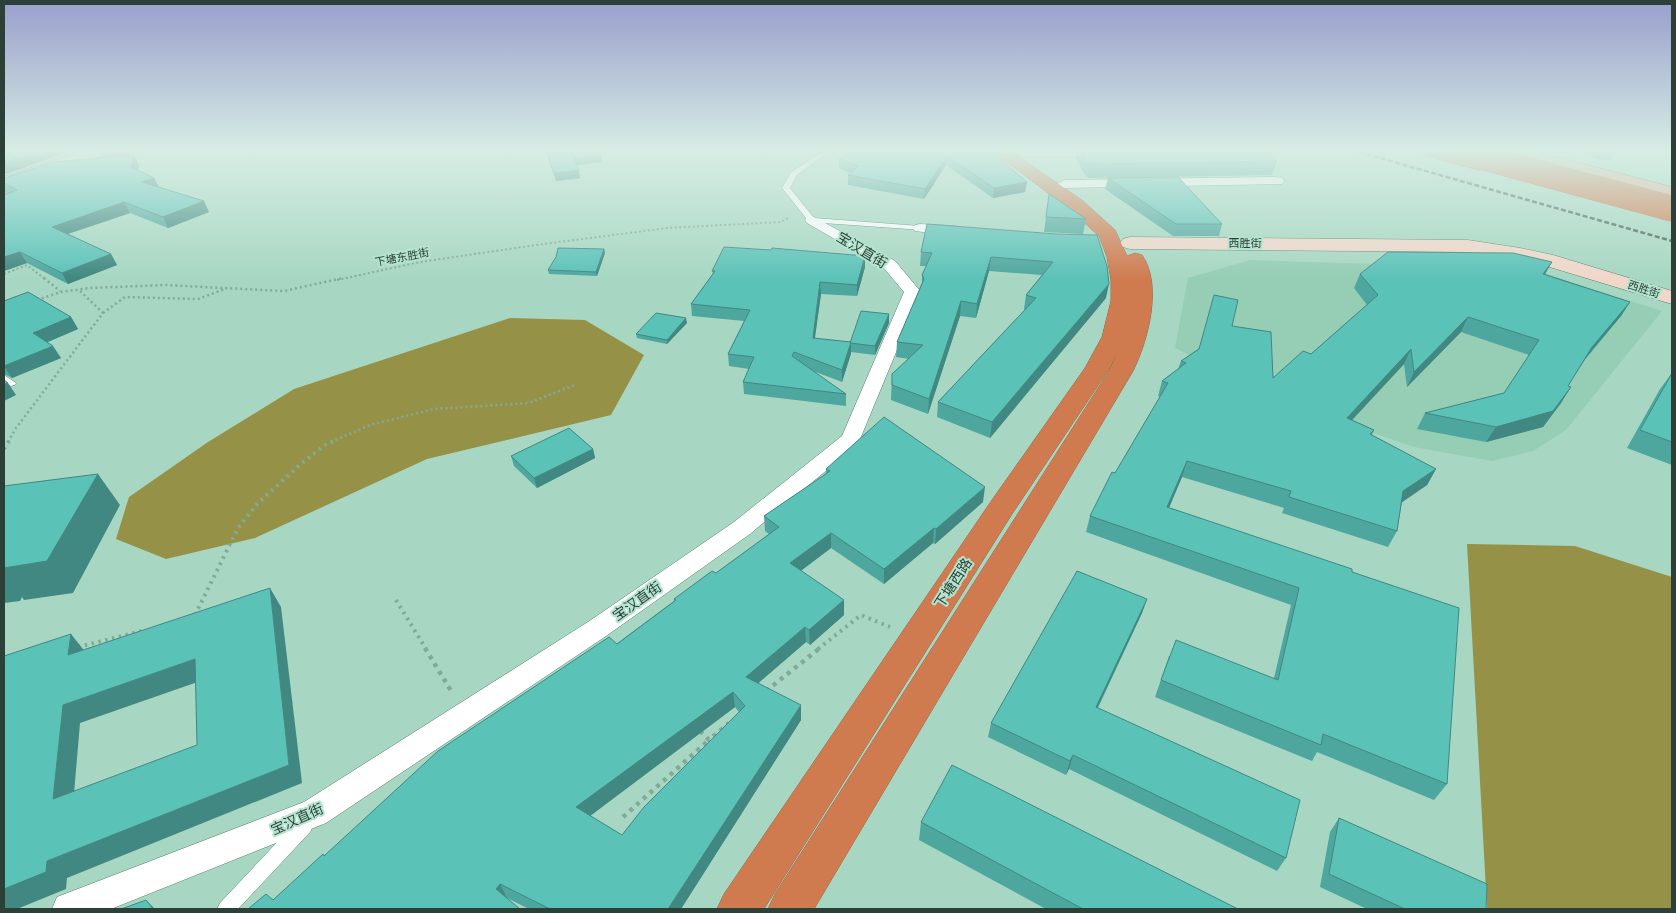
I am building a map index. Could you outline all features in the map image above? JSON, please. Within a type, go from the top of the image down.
[{"type":"highway","points":[[790,909],[1122,371],[1131,353],[1137,333],[1142,300],[1138,269],[1113,243],[1100,225],[1061,195]]},
{"type":"highway","points":[[1079,195],[1111,218],[1113,243]]},
{"type":"highway","points":[[1592,195],[1672,216]]},
{"type":"highway","points":[[1598,195],[1672,216]]},
{"type":"highway","points":[[1605,195],[1672,216]]},
{"type":"highway","points":[[1624,195],[1672,208]]},
{"type":"highway","points":[[1646,195],[1672,201]]},
{"type":"highway","name":"下塘西路","points":[[739,909],[1002,507],[1106,353],[1114,336],[1122,301],[1121,274],[1113,243]]},
{"type":"street","name":"宝汉直街","points":[[69,909],[315,813],[597,629],[742,528],[851,439],[913,292],[889,264],[808,214]]},
{"type":"street","points":[[920,228],[973,233]]},
{"type":"street","name":"西胜街","points":[[1113,243],[1468,246],[1515,252],[1563,263],[1672,298]]},
{"type":"lane","name":"宝汉直街","points":[[792,195],[808,214]]},
{"type":"lane","points":[[808,214],[920,228]]},
{"type":"lane","points":[[226,909],[315,813]]},
{"type":"path","name":"下塘东胜街","points":[[36,300],[78,289],[165,285],[284,291],[420,262],[667,228],[781,222],[808,214]]},
{"type":"path","points":[[4,274],[27,266],[61,292]]},
{"type":"path","points":[[4,449],[16,428],[103,313],[125,297],[198,299],[227,288]]},
{"type":"path","points":[[78,289],[103,313]]},
{"type":"path","points":[[194,618],[238,528],[258,503],[303,462],[325,446],[370,425],[434,409],[529,403],[577,384]]},
{"type":"path","points":[[396,600],[466,716]]},
{"type":"path","points":[[760,696],[861,615],[916,638]]},
{"type":"path","points":[[70,649],[146,630]]},
{"type":"path","points":[[623,817],[731,721]]},
{"type":"path","points":[[695,726],[709,740]]},
{"type":"shaded area","points":[[1250,260],[1378,264],[1506,261],[1662,311],[1566,430],[1533,451],[1492,461],[1414,447],[1293,406],[1175,348],[1188,278]]},
{"type":"shaded area","points":[[510,318],[585,320],[644,355],[611,415],[427,459],[255,538],[166,559],[116,539],[129,497],[208,442],[294,389]]},
{"type":"shaded area","points":[[1467,544],[1575,546],[1672,577],[1672,909],[1487,909]]},
{"type":"building","points":[[4,195],[183,195],[204,201],[163,217],[124,202],[52,227],[111,254],[62,273],[20,252],[4,257]]},
{"type":"building","points":[[1050,195],[1086,219],[1046,217]]},
{"type":"building","points":[[1133,195],[1194,195],[1222,224],[1176,224]]},
{"type":"building","points":[[927,224],[1056,234],[1097,235],[1107,266],[1109,284],[992,422],[938,402],[1036,298],[1026,295],[1053,262],[991,257],[977,304],[961,301],[929,399],[892,385],[892,374],[923,345],[897,342],[924,279],[922,275],[932,253],[921,252]]},
{"type":"building","points":[[724,247],[771,250],[772,248],[865,256],[857,285],[820,282],[813,338],[851,342],[842,370],[794,352],[792,356],[846,394],[743,382],[754,357],[728,354],[750,310],[691,304],[715,271],[712,271]]},
{"type":"building","points":[[558,248],[604,249],[596,272],[548,270],[556,257]]},
{"type":"building","points":[[1388,252],[1513,253],[1552,262],[1543,274],[1630,302],[1592,347],[1568,386],[1571,387],[1553,411],[1496,427],[1425,413],[1504,393],[1539,340],[1468,317],[1414,372],[1411,349],[1347,418],[1374,430],[1370,434],[1436,469],[1403,491],[1397,531],[1289,497],[1291,491],[1187,461],[1167,507],[1352,569],[1352,572],[1459,608],[1447,784],[1323,734],[1321,745],[1161,680],[1176,640],[1278,680],[1299,588],[1090,516],[1112,472],[1115,473],[1168,383],[1162,381],[1186,363],[1181,361],[1199,349],[1214,295],[1238,300],[1232,326],[1271,332],[1273,378],[1303,351],[1311,354],[1378,295],[1360,274]]},
{"type":"building","points":[[28,292],[71,317],[33,333],[53,346],[4,366],[4,301]]},
{"type":"building","points":[[861,311],[889,314],[875,346],[850,343]]},
{"type":"building","points":[[656,313],[686,318],[667,340],[636,334]]},
{"type":"building","points":[[1672,373],[1672,442],[1640,430]]},
{"type":"building","points":[[884,417],[985,487],[936,529],[934,528],[884,569],[831,533],[790,563],[844,600],[809,630],[805,627],[746,677],[801,705],[668,909],[550,909],[500,884],[496,889],[520,909],[248,909],[266,894],[273,900],[323,854],[324,856],[438,751],[609,637],[617,644],[712,571],[716,573],[779,527],[764,516],[830,471],[826,469]],"holes":[[[733,692],[745,706],[644,807],[622,835],[576,807]]]},
{"type":"building","points":[[569,428],[593,449],[534,478],[511,456]]},
{"type":"building","points":[[98,474],[47,561],[4,568],[4,486]]},
{"type":"building","points":[[1077,571],[1147,599],[1096,707],[1300,800],[1286,858],[1073,755],[1070,761],[991,723]]},
{"type":"building","points":[[270,588],[289,765],[47,861],[46,872],[4,889],[4,656],[71,634],[68,655]],"holes":[[[195,659],[197,745],[53,799],[63,705]]]},
{"type":"building","points":[[952,765],[1238,909],[1083,909],[921,822]]},
{"type":"building","points":[[1339,818],[1487,884],[1486,909],[1405,909],[1329,874]]},
{"type":"building","points":[[146,900],[153,909],[121,909]]},
{"type":"railway","points":[[1509,195],[1672,241]]}]
